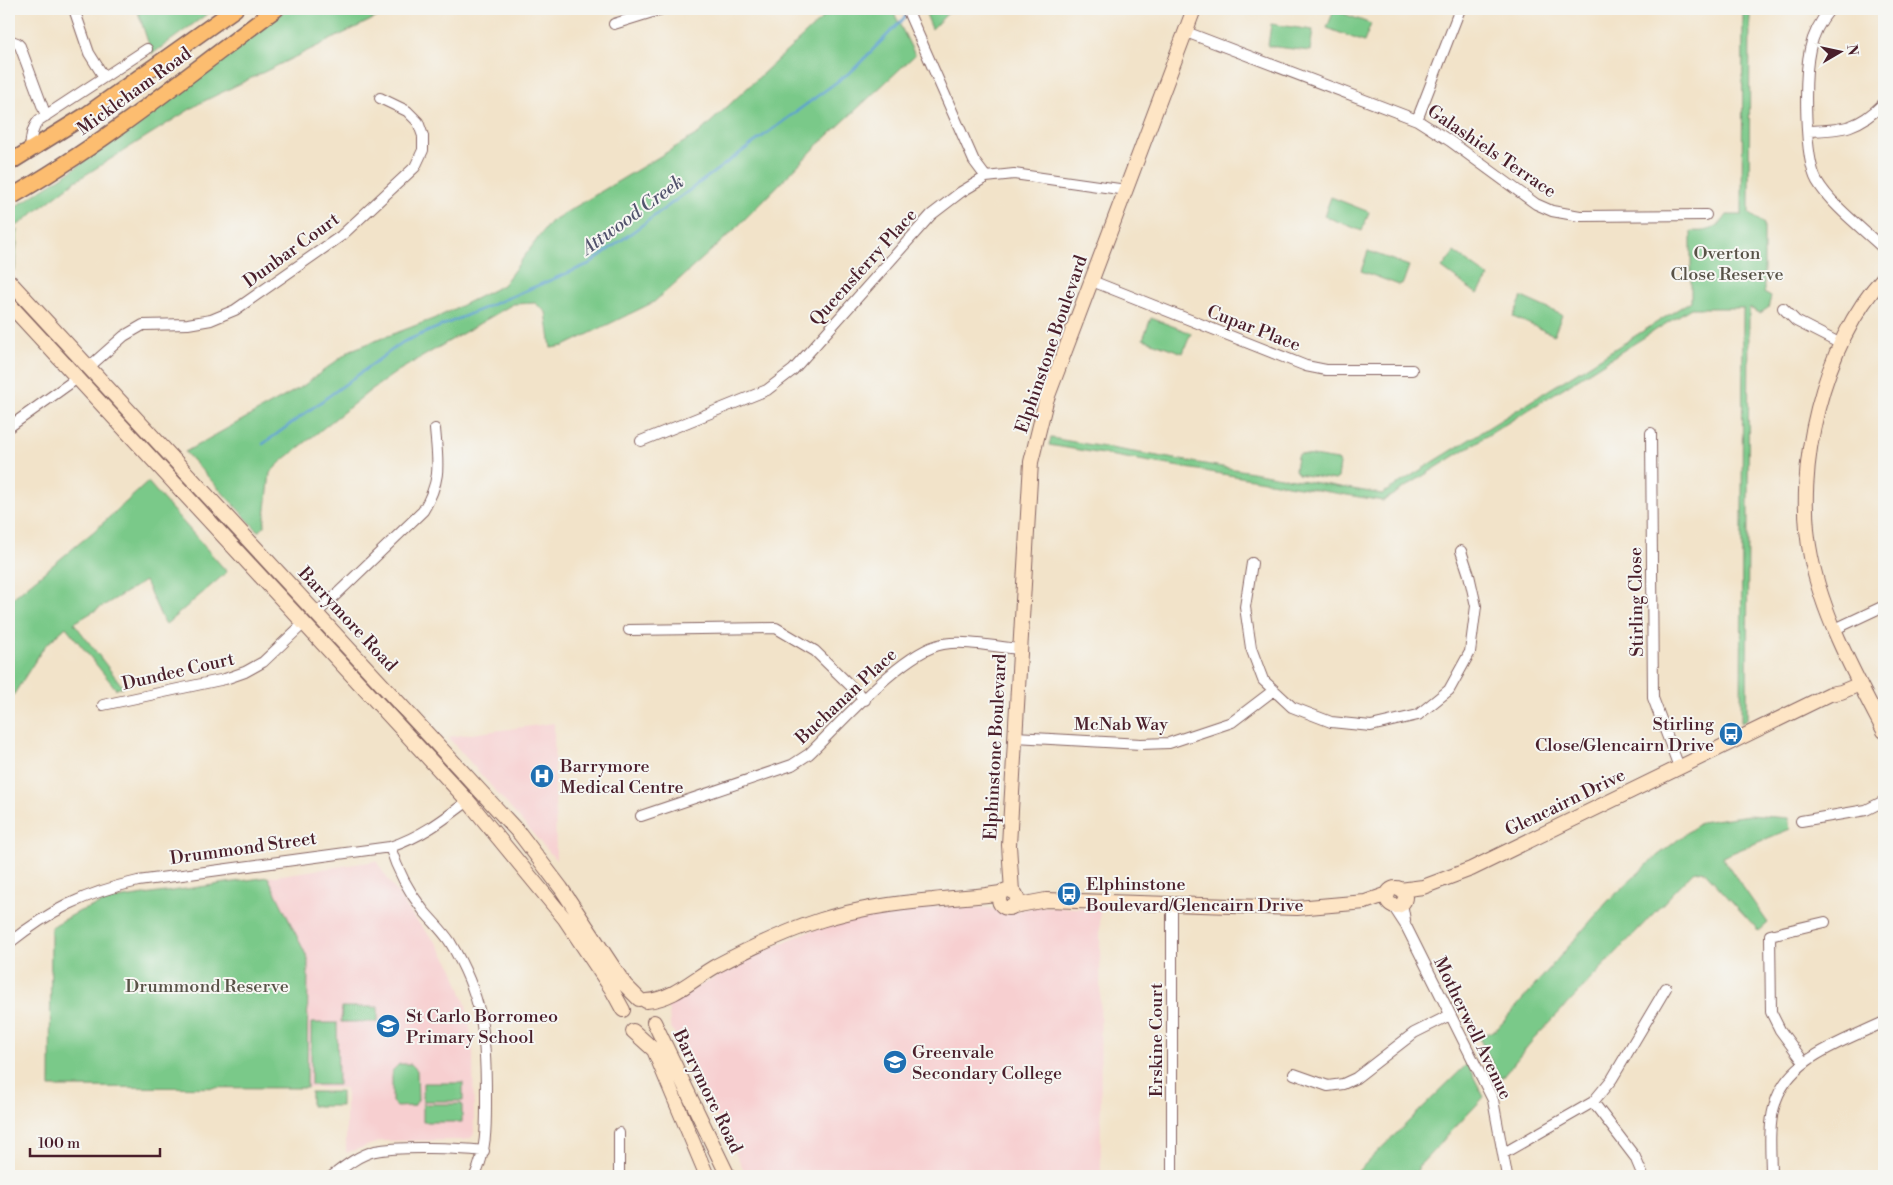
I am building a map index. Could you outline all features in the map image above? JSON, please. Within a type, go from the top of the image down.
[{"type":"main road","name":"Mickleham Road","points":[[9,164],[151,69],[235,9]]},
{"type":"main road","name":"Mickleham Road","points":[[11,198],[148,106],[276,9]]},
{"type":"street","points":[[74,9],[89,53],[104,77]]},
{"type":"street","points":[[614,24],[662,9]]},
{"type":"street","points":[[907,9],[974,161],[986,177]]},
{"type":"street","name":"Elphinstone Boulevard","points":[[1008,897],[1019,649],[1031,462],[1046,401],[1194,9]]},
{"type":"street","points":[[1417,120],[1460,9]]},
{"type":"street","points":[[1825,10],[1812,40],[1809,55],[1808,157],[1818,182],[1827,194],[1884,249]]},
{"type":"street","name":"Galashiels Terrace","points":[[1186,32],[1417,120],[1450,141],[1536,204],[1552,211],[1580,216],[1706,215]]},
{"type":"street","points":[[9,40],[18,42],[20,46],[46,116]]},
{"type":"street","points":[[30,150],[34,125],[143,51],[151,69]]},
{"type":"street","name":"Dunbar Court","points":[[89,367],[124,336],[144,325],[188,324],[211,320],[235,310],[341,236],[415,167],[423,150],[424,136],[418,122],[407,111],[380,98]]},
{"type":"street","points":[[1808,131],[1839,130],[1854,126],[1867,119],[1884,103]]},
{"type":"street","name":"Queensferry Place","points":[[641,441],[767,390],[793,370],[931,215],[961,192],[986,177],[1022,174],[1126,190]]},
{"type":"street","points":[[1884,276],[1872,290],[1841,344],[1815,414],[1806,484],[1811,557],[1835,629],[1884,731]]},
{"type":"street","name":"Barrymore Road","points":[[9,281],[520,834],[561,888],[625,986],[642,1000]]},
{"type":"street","name":"Cupar Place","points":[[1092,282],[1306,366],[1326,370],[1412,370]]},
{"type":"street","name":"Barrymore Road","points":[[9,304],[76,379],[468,801],[565,919],[611,988],[623,1010]]},
{"type":"street","points":[[1783,308],[1796,320],[1841,344]]},
{"type":"street","points":[[9,428],[76,379],[89,367]]},
{"type":"street","points":[[303,624],[317,613],[424,511],[434,494],[439,472],[435,429]]},
{"type":"street","name":"Stirling Close","points":[[1651,433],[1654,698],[1679,767]]},
{"type":"street","points":[[1252,563],[1245,606],[1251,648],[1263,680],[1292,707],[1331,722],[1371,726],[1418,715],[1449,690],[1470,652],[1476,606],[1461,551]]},
{"type":"street","points":[[1835,629],[1884,606]]},
{"type":"street","name":"Dundee Court","points":[[103,705],[225,679],[245,672],[263,662],[303,624]]},
{"type":"street","points":[[629,630],[776,628],[815,651],[865,700]]},
{"type":"street","name":"Buchanan Place","points":[[642,816],[792,765],[809,754],[902,664],[921,652],[943,644],[1019,649]]},
{"type":"street","name":"Glencairn Drive","points":[[642,1000],[658,1000],[675,992],[713,968],[760,943],[822,920],[886,906],[933,900],[1008,897],[1046,900],[1297,908],[1396,899],[1471,869],[1858,680]]},
{"type":"street","name":"McNab Way","points":[[1015,737],[1141,744],[1169,743],[1232,722],[1274,690]]},
{"type":"street","name":"Drummond Street","points":[[9,943],[49,913],[102,889],[138,880],[390,847],[425,833],[481,791]]},
{"type":"street","points":[[1801,821],[1866,810],[1884,801]]},
{"type":"street","points":[[390,847],[399,871],[422,909],[448,940],[476,996],[486,1043],[486,1138],[484,1151],[475,1176]]},
{"type":"street","name":"Motherwell Avenue","points":[[1396,899],[1406,926],[1493,1100],[1507,1176]]},
{"type":"street","name":"Erskine Court","points":[[1172,904],[1172,1176]]},
{"type":"street","points":[[1803,1061],[1780,1030],[1771,1012],[1770,935],[1825,922]]},
{"type":"street","points":[[1504,1153],[1593,1102],[1612,1079],[1666,988]]},
{"type":"street","name":"Glencairn Drive","points":[[654,1018],[660,1005],[675,992]]},
{"type":"street","points":[[642,1000],[651,1004],[654,1018],[648,1030],[633,1031],[623,1022],[623,1010],[629,1002],[642,1000]]},
{"type":"street","points":[[1294,1074],[1328,1086],[1343,1084],[1356,1078],[1414,1033],[1450,1015]]},
{"type":"street","name":"Barrymore Road","points":[[654,1018],[728,1176]]},
{"type":"street","points":[[1771,1176],[1773,1109],[1779,1090],[1803,1061],[1884,1022]]},
{"type":"street","name":"Barrymore Road","points":[[633,1031],[654,1050],[707,1176]]},
{"type":"street","points":[[1593,1102],[1635,1157],[1643,1176]]},
{"type":"street","points":[[619,1133],[619,1176]]},
{"type":"street","points":[[332,1176],[358,1158],[375,1151],[464,1149],[484,1151]]},
{"type":"shaded area","points":[[554,723],[556,860],[448,737]]},
{"type":"shaded area","name":"St Carlo Borromeo Primary School","points":[[376,861],[411,914],[438,945],[453,969],[466,1005],[473,1046],[474,1134],[471,1138],[464,1140],[382,1141],[346,1153],[346,1088],[307,1088],[308,959],[268,877]]},
{"type":"shaded area","name":"Greenvale Secondary College","points":[[948,906],[990,908],[1008,913],[1037,906],[1100,909],[1101,1176],[747,1176],[670,1025],[669,1011],[666,1006],[744,960],[807,932],[860,917],[908,909]]},
{"type":"green space","points":[[137,9],[214,9],[152,54]]},
{"type":"green space","points":[[287,9],[394,9],[200,103],[74,182],[9,232],[9,211],[71,171]]},
{"type":"green space","points":[[832,9],[892,9],[915,55],[817,146],[732,232],[654,302],[564,346],[551,348],[546,312],[535,303],[513,304],[398,371],[371,390],[282,461],[270,473],[264,527],[259,532],[185,452],[303,386],[351,350],[438,317],[503,285],[550,222],[699,133]]},
{"type":"green space","points":[[924,9],[952,9],[932,29]]},
{"type":"green space","name":"Overton Close Reserve","points":[[1743,9],[1750,9],[1749,213],[1764,224],[1764,293],[1771,297],[1768,308],[1760,313],[1749,308],[1747,720],[1741,723],[1743,308],[1691,308],[1383,501],[1049,445],[1051,438],[1382,494],[1691,301],[1691,231],[1712,229],[1720,224],[1727,215],[1742,215]]},
{"type":"green space","points":[[1334,10],[1371,24],[1364,42],[1327,28]]},
{"type":"green space","points":[[1271,24],[1313,30],[1310,51],[1268,46]]},
{"type":"green space","points":[[1331,197],[1369,212],[1362,231],[1324,216]]},
{"type":"green space","points":[[18,228],[15,270],[9,276],[9,237]]},
{"type":"green space","points":[[1368,251],[1409,266],[1403,283],[1399,285],[1361,271]]},
{"type":"green space","points":[[1454,252],[1489,277],[1477,294],[1442,268]]},
{"type":"green space","points":[[1522,297],[1562,315],[1554,335],[1513,317]]},
{"type":"green space","points":[[1151,318],[1191,333],[1183,353],[1143,339]]},
{"type":"green space","points":[[1300,454],[1338,460],[1340,464],[1338,478],[1335,480],[1298,474],[1295,470],[1297,456]]},
{"type":"green space","points":[[148,482],[227,572],[165,625],[145,581],[74,623],[123,687],[116,689],[66,627],[44,647],[9,702],[9,601],[93,532]]},
{"type":"green space","points":[[1749,815],[1788,818],[1790,829],[1722,857],[1768,923],[1759,931],[1703,870],[1693,872],[1532,1041],[1501,1079],[1479,1038],[1498,1028],[1608,901],[1657,856],[1701,822]]},
{"type":"green space","name":"Drummond Reserve","points":[[268,877],[308,959],[307,1088],[50,1087],[51,927],[80,911],[110,900]]},
{"type":"green space","points":[[342,1007],[378,1007],[378,1022],[341,1022]]},
{"type":"green space","points":[[311,1023],[337,1023],[338,1085],[311,1085]]},
{"type":"green space","points":[[399,1064],[411,1064],[417,1070],[418,1100],[414,1106],[397,1107],[392,1102],[392,1071]]},
{"type":"green space","points":[[1467,1064],[1484,1097],[1419,1166],[1415,1176],[1353,1176]]},
{"type":"green space","points":[[423,1083],[463,1083],[463,1101],[423,1101]]},
{"type":"green space","points":[[311,1092],[341,1092],[341,1106],[311,1106]]},
{"type":"green space","points":[[423,1104],[462,1104],[462,1122],[423,1122]]},
{"type":"waterway","name":"Attwood Creek","points":[[263,444],[403,342],[589,264],[853,70],[907,15]]},
{"type":"place","name":"Stirling Close/Glencairn Drive","points":[[1731,734]]},
{"type":"place","name":"Barrymore Medical Centre","points":[[542,776]]},
{"type":"place","name":"Elphinstone Boulevard/Glencairn Drive","points":[[1069,894]]},
{"type":"place","name":"St Carlo Borromeo Primary School","points":[[388,1026]]},
{"type":"place","name":"Greenvale Secondary College","points":[[895,1062]]}]
